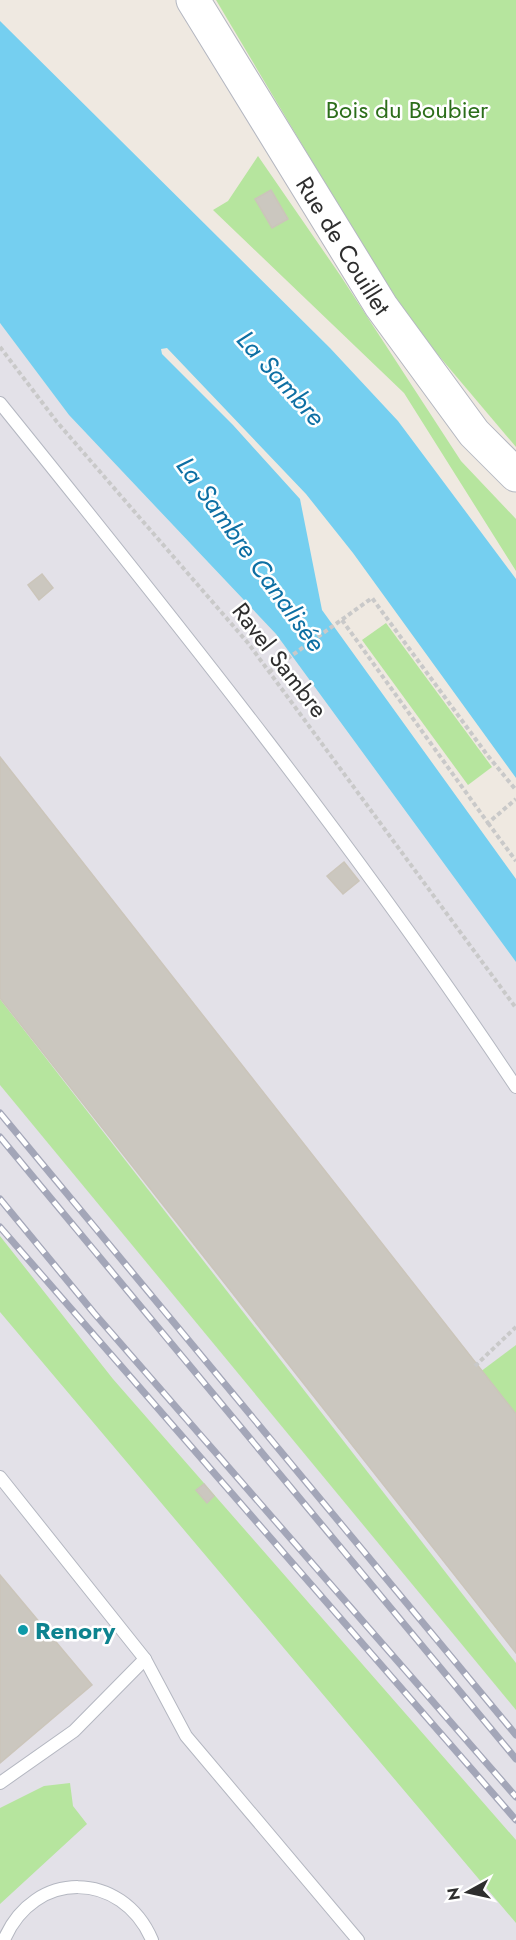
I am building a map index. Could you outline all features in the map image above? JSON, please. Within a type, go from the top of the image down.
[{"type":"main road","name":"Rue de Couillet","points":[[193,0],[381,306],[474,433],[516,475]]},
{"type":"lane","points":[[0,403],[163,606],[324,814],[449,987],[516,1087]]},
{"type":"lane","points":[[0,1476],[145,1659],[186,1736],[358,1940]]},
{"type":"lane","points":[[0,1783],[74,1731],[145,1659]]},
{"type":"lane","points":[[4,1940],[12,1922],[30,1903],[52,1891],[78,1887],[104,1891],[127,1904],[144,1923],[152,1940]]},
{"type":"path","name":"Ravel Sambre","points":[[0,347],[57,422],[248,643],[516,1008]]},
{"type":"path","points":[[269,672],[372,598],[488,756],[516,790]]},
{"type":"path","points":[[342,620],[516,861]]},
{"type":"path","points":[[488,823],[516,799]]},
{"type":"path","points":[[475,1366],[516,1326]]},
{"type":"shaded area","points":[[0,323],[69,415],[276,634],[516,962],[516,1940],[0,1940]]},
{"type":"green space","name":"Bois du Boubier","points":[[216,0],[516,0],[516,447],[401,311]]},
{"type":"green space","points":[[258,156],[340,275],[461,461],[516,519],[516,571],[404,393],[213,210],[228,201]]},
{"type":"green space","points":[[386,623],[492,767],[468,785],[362,640]]},
{"type":"green space","points":[[0,999],[516,1663],[516,1710],[0,1085]]},
{"type":"green space","points":[[0,1236],[113,1379],[516,1840],[516,1923],[0,1312]]},
{"type":"green space","points":[[516,1345],[516,1419],[480,1372]]},
{"type":"green space","points":[[70,1783],[73,1806],[87,1824],[0,1904],[0,1808],[44,1786]]},
{"type":"water","points":[[0,21],[330,348],[398,421],[516,579],[516,778],[353,553],[306,494],[167,348],[161,349],[162,354],[233,425],[300,499],[322,610],[516,879],[516,962],[276,634],[69,415],[0,323]]},
{"type":"building","points":[[271,190],[288,219],[272,228],[255,199]]},
{"type":"building","points":[[42,574],[53,588],[39,600],[28,585]]},
{"type":"building","points":[[0,757],[516,1414],[516,1653],[0,998]]},
{"type":"building","points":[[344,862],[359,881],[343,894],[327,876]]},
{"type":"building","points":[[204,1484],[214,1496],[207,1503],[196,1490]]},
{"type":"building","name":"Renory","points":[[0,1575],[92,1685],[0,1763]]},
{"type":"railway","points":[[0,1113],[516,1735]]},
{"type":"railway","points":[[0,1137],[516,1759]]},
{"type":"railway","points":[[0,1199],[94,1313],[516,1797]]},
{"type":"railway","points":[[0,1227],[516,1820]]},
{"type":"place","name":"Renory","points":[[23,1630]]},
{"type":"water label","name":"La Sambre","points":[[281,378]]},
{"type":"water label","name":"La Sambre Canalisée","points":[[251,554]]}]
